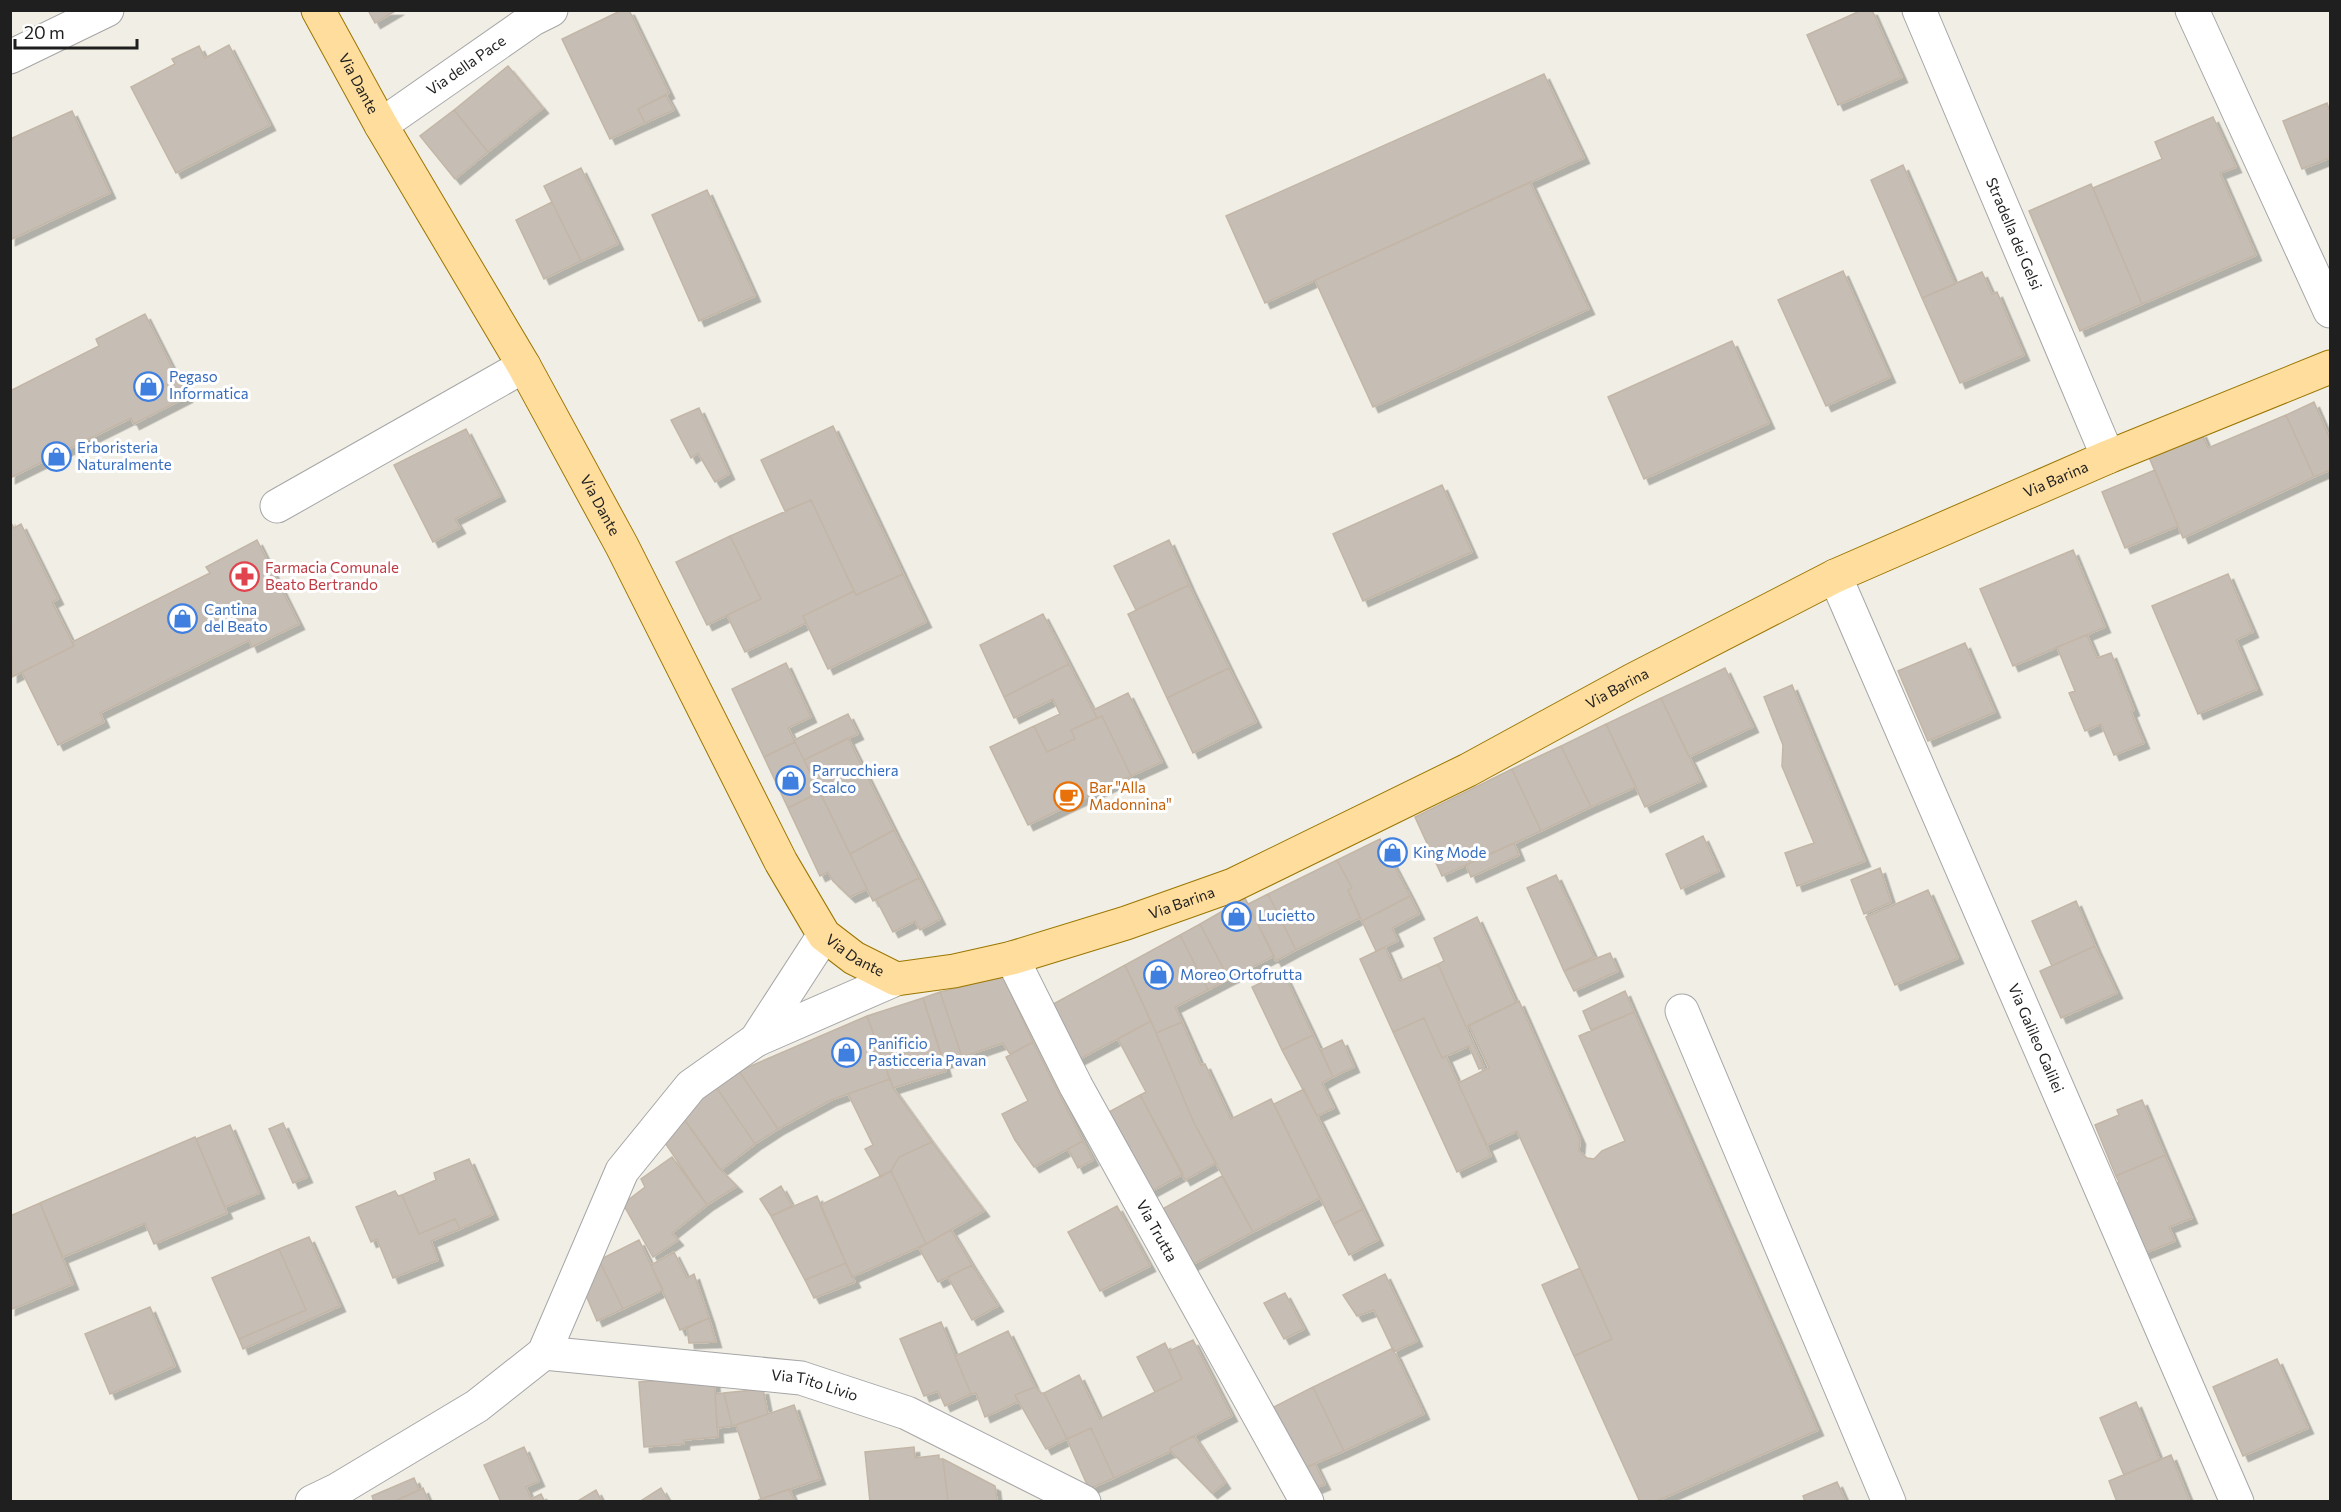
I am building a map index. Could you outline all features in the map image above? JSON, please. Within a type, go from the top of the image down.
[{"type":"main road","name":"Via Dante","points":[[318,10],[381,125],[524,366],[622,546],[781,862],[824,934],[854,958],[896,979]]},
{"type":"main road","name":"Via Barina","points":[[896,979],[954,971],[1012,957],[1126,923],[1233,885],[1457,775],[1631,681],[1835,576],[2108,458],[2331,367]]},
{"type":"street","points":[[10,57],[107,10]]},
{"type":"street","name":"Via della Pace","points":[[381,125],[533,19],[551,10]]},
{"type":"street","name":"Stradella dei Gelsi","points":[[1919,10],[2108,458]]},
{"type":"street","points":[[2192,10],[2331,311]]},
{"type":"street","points":[[277,506],[524,366]]},
{"type":"street","name":"Via Galileo Galilei","points":[[1835,576],[2237,1502]]},
{"type":"street","points":[[756,1040],[824,934]]},
{"type":"street","name":"Via Trutta","points":[[1012,957],[1076,1086],[1307,1502]]},
{"type":"street","points":[[312,1502],[337,1490],[477,1406],[544,1353],[622,1171],[691,1086],[756,1040],[896,979]]},
{"type":"street","points":[[1682,1011],[1889,1502]]},
{"type":"street","name":"Via Tito Livio","points":[[544,1353],[801,1378],[907,1413],[1072,1498]]},
{"type":"building","points":[[368,10],[397,10],[375,23]]},
{"type":"building","points":[[622,10],[629,10],[669,93],[638,109],[645,123],[610,139],[562,39]]},
{"type":"building","points":[[1862,10],[1872,10],[1902,77],[1838,105],[1807,35]]},
{"type":"building","points":[[229,45],[270,125],[176,173],[131,87],[175,64],[172,59],[199,46],[205,58]]},
{"type":"building","points":[[508,66],[543,108],[488,152],[454,110]]},
{"type":"building","points":[[1544,74],[1584,158],[1265,303],[1226,216]]},
{"type":"building","points":[[666,95],[674,110],[645,123],[638,109]]},
{"type":"building","points":[[2327,103],[2330,112],[2330,158],[2302,169],[2283,121]]},
{"type":"building","points":[[454,110],[488,152],[455,179],[420,136]]},
{"type":"building","points":[[72,111],[110,193],[10,240],[10,139]]},
{"type":"building","points":[[2213,117],[2236,167],[2220,173],[2256,255],[2142,304],[2093,188],[2162,159],[2155,142]]},
{"type":"building","points":[[1903,165],[1955,284],[1922,298],[1871,180]]},
{"type":"building","points":[[581,168],[618,244],[581,261],[544,186]]},
{"type":"building","points":[[1530,182],[1589,309],[1373,407],[1315,280]]},
{"type":"building","points":[[2091,184],[2142,304],[2080,331],[2029,211]]},
{"type":"building","points":[[707,190],[755,296],[699,321],[652,215]]},
{"type":"building","points":[[552,202],[581,261],[544,279],[516,220]]},
{"type":"building","points":[[1843,271],[1890,377],[1826,406],[1778,300]]},
{"type":"building","points":[[1982,272],[1992,294],[1997,292],[2024,355],[1960,383],[1922,298]]},
{"type":"building","points":[[145,314],[187,397],[134,424],[131,418],[10,478],[10,391],[99,346],[96,339]]},
{"type":"building","points":[[1732,341],[1769,423],[1644,479],[1608,397]]},
{"type":"building","points":[[2314,402],[2330,439],[2330,470],[2314,477],[2286,415]]},
{"type":"building","points":[[699,408],[729,474],[715,482],[698,453],[691,458],[671,420]]},
{"type":"building","points":[[2286,415],[2314,477],[2183,538],[2148,455],[2201,432],[2208,448]]},
{"type":"building","points":[[833,426],[903,574],[856,595],[811,500],[785,511],[761,460]]},
{"type":"building","points":[[466,429],[500,496],[455,519],[460,528],[433,542],[394,465]]},
{"type":"building","points":[[2155,470],[2178,526],[2125,548],[2102,492]]},
{"type":"building","points":[[1442,485],[1472,552],[1363,601],[1333,534]]},
{"type":"building","points":[[811,500],[854,591],[803,616],[806,623],[745,652],[727,615],[761,599],[730,536]]},
{"type":"building","points":[[10,521],[14,528],[21,524],[58,599],[52,602],[74,646],[12,677]]},
{"type":"building","points":[[730,536],[761,599],[707,625],[676,562]]},
{"type":"building","points":[[257,540],[299,624],[252,647],[249,640],[100,713],[104,722],[58,745],[22,672],[74,646],[72,642],[210,573],[206,567]]},
{"type":"building","points":[[1169,540],[1189,585],[1136,610],[1114,566]]},
{"type":"building","points":[[2073,550],[2105,627],[2013,666],[1980,589]]},
{"type":"building","points":[[903,574],[926,622],[828,669],[803,616],[854,591],[856,595]]},
{"type":"building","points":[[2228,574],[2253,632],[2236,640],[2257,689],[2198,714],[2152,606]]},
{"type":"building","points":[[1189,585],[1229,668],[1167,698],[1128,614]]},
{"type":"building","points":[[1043,614],[1069,664],[1004,697],[980,645]]},
{"type":"building","points":[[2087,635],[2097,658],[2111,653],[2134,710],[2131,712],[2144,743],[2114,755],[2101,724],[2085,731],[2069,693],[2075,691],[2057,647]]},
{"type":"building","points":[[1965,643],[1995,712],[1928,741],[1898,671]]},
{"type":"building","points":[[786,663],[811,717],[788,728],[795,742],[764,757],[732,689]]},
{"type":"building","points":[[1069,664],[1097,718],[1071,730],[1075,739],[1047,752],[1034,726],[1060,714],[1053,699],[1014,718],[1004,697]]},
{"type":"building","points":[[1229,668],[1256,722],[1193,753],[1167,698]]},
{"type":"building","points":[[1725,668],[1753,727],[1689,757],[1661,698]]},
{"type":"building","points":[[1792,685],[1865,861],[1797,886],[1785,853],[1814,843],[1782,766],[1783,745],[1764,697]]},
{"type":"building","points":[[1128,693],[1162,762],[1131,776],[1102,716],[1097,718],[1093,710]]},
{"type":"building","points":[[1661,698],[1701,781],[1645,807],[1606,724]]},
{"type":"building","points":[[848,714],[858,734],[804,760],[794,740]]},
{"type":"building","points":[[1102,716],[1131,776],[1028,825],[990,747],[1034,726],[1047,752],[1075,739],[1071,730]]},
{"type":"building","points":[[1606,724],[1636,787],[1591,807],[1561,746]]},
{"type":"building","points":[[848,738],[894,830],[850,854],[804,760]]},
{"type":"building","points":[[795,742],[820,792],[788,808],[764,757]]},
{"type":"building","points":[[1561,746],[1591,807],[1541,831],[1512,769]]},
{"type":"building","points":[[1512,769],[1541,831],[1442,876],[1415,817]]},
{"type":"building","points":[[820,792],[867,889],[850,897],[833,881],[828,872],[820,876],[788,808]]},
{"type":"building","points":[[894,830],[919,878],[873,901],[850,854]]},
{"type":"building","points":[[1703,836],[1719,871],[1681,889],[1666,854]]},
{"type":"building","points":[[1380,839],[1410,896],[1362,921],[1348,890],[1352,888],[1337,860]]},
{"type":"building","points":[[1514,843],[1519,855],[1471,877],[1466,865]]},
{"type":"building","points":[[1337,860],[1352,888],[1348,890],[1360,918],[1296,950],[1268,894]]},
{"type":"building","points":[[1880,868],[1891,902],[1864,914],[1851,880]]},
{"type":"building","points":[[1556,875],[1594,957],[1564,971],[1527,888]]},
{"type":"building","points":[[919,878],[940,919],[920,930],[915,921],[893,932],[876,899]]},
{"type":"building","points":[[1928,890],[1958,958],[1895,985],[1866,917]]},
{"type":"building","points":[[1268,894],[1296,950],[1276,961],[1248,904]]},
{"type":"building","points":[[1410,896],[1419,914],[1392,928],[1398,941],[1376,951],[1362,921]]},
{"type":"building","points":[[1245,898],[1274,956],[1229,979],[1200,924]]},
{"type":"building","points":[[2076,901],[2095,946],[2052,966],[2032,921]]},
{"type":"building","points":[[1477,917],[1516,1003],[1466,1027],[1438,964],[1444,961],[1434,938]]},
{"type":"building","points":[[1200,924],[1229,979],[1208,990],[1180,935]]},
{"type":"building","points":[[1180,935],[1208,990],[1175,1007],[1182,1022],[1156,1033],[1125,965]]},
{"type":"building","points":[[2095,946],[2117,993],[2061,1018],[2040,971]]},
{"type":"building","points":[[1385,947],[1400,981],[1438,964],[1484,1067],[1479,1069],[1469,1046],[1442,1058],[1424,1018],[1393,1032],[1360,959]]},
{"type":"building","points":[[1610,953],[1618,971],[1574,991],[1564,971]]},
{"type":"building","points":[[1125,965],[1151,1021],[1072,1063],[1044,1009]]},
{"type":"building","points":[[1283,972],[1313,1035],[1282,1050],[1252,987]]},
{"type":"building","points":[[1003,977],[1033,1042],[1010,1054],[1003,1043],[962,1057],[940,992]]},
{"type":"building","points":[[1625,991],[1634,1012],[1591,1030],[1583,1011]]},
{"type":"building","points":[[940,992],[962,1057],[944,1063],[923,998]]},
{"type":"building","points":[[923,998],[946,1071],[893,1088],[867,1016]]},
{"type":"building","points":[[1519,1001],[1580,1139],[1579,1151],[1587,1158],[1594,1159],[1602,1151],[1625,1141],[1579,1036],[1634,1012],[1818,1430],[1655,1502],[1640,1502],[1574,1356],[1612,1339],[1517,1131],[1487,1145],[1458,1083],[1489,1068],[1469,1025]]},
{"type":"building","points":[[867,1016],[890,1079],[831,1100],[778,1129],[739,1071]]},
{"type":"building","points":[[1424,1018],[1442,1058],[1446,1056],[1491,1156],[1457,1172],[1393,1032]]},
{"type":"building","points":[[1151,1021],[1194,1123],[1216,1163],[1185,1180],[1140,1095],[1146,1092],[1118,1039]]},
{"type":"building","points":[[1182,1022],[1201,1065],[1205,1064],[1231,1119],[1271,1099],[1320,1198],[1253,1232],[1194,1123],[1156,1033]]},
{"type":"building","points":[[1313,1035],[1333,1077],[1322,1083],[1334,1108],[1317,1116],[1282,1050]]},
{"type":"building","points":[[1342,1040],[1354,1067],[1333,1077],[1321,1050]]},
{"type":"building","points":[[1033,1042],[1083,1141],[1034,1167],[1015,1140],[1002,1114],[1028,1101],[1006,1057]]},
{"type":"building","points":[[739,1071],[778,1129],[755,1144],[716,1087]]},
{"type":"building","points":[[890,1079],[893,1088],[932,1142],[899,1157],[891,1171],[881,1177],[865,1149],[873,1145],[848,1094]]},
{"type":"building","points":[[716,1087],[755,1144],[721,1170],[679,1112]]},
{"type":"building","points":[[1304,1089],[1363,1209],[1333,1224],[1274,1104]]},
{"type":"building","points":[[1140,1095],[1183,1174],[1150,1192],[1107,1113]]},
{"type":"building","points":[[2142,1100],[2165,1155],[2116,1176],[2095,1125],[2119,1115],[2117,1110]]},
{"type":"building","points":[[679,1112],[717,1166],[737,1186],[707,1205],[657,1131]]},
{"type":"building","points":[[283,1123],[307,1177],[293,1183],[269,1129]]},
{"type":"building","points":[[230,1125],[259,1193],[225,1207],[196,1139]]},
{"type":"building","points":[[195,1137],[227,1213],[154,1244],[145,1223],[63,1257],[40,1203]]},
{"type":"building","points":[[1083,1141],[1093,1160],[1078,1168],[1068,1149]]},
{"type":"building","points":[[932,1142],[984,1211],[926,1244],[891,1171],[899,1157]]},
{"type":"building","points":[[2165,1155],[2192,1218],[2169,1227],[2175,1241],[2145,1253],[2115,1184],[2119,1182],[2116,1176]]},
{"type":"building","points":[[672,1157],[707,1205],[672,1233],[678,1240],[653,1257],[623,1204],[645,1187],[641,1179]]},
{"type":"building","points":[[469,1159],[493,1214],[460,1229],[455,1219],[419,1234],[402,1195],[436,1180],[434,1173]]},
{"type":"building","points":[[891,1171],[926,1244],[852,1277],[820,1205]]},
{"type":"building","points":[[1222,1176],[1253,1232],[1188,1267],[1157,1212]]},
{"type":"building","points":[[781,1186],[792,1206],[771,1216],[760,1199]]},
{"type":"building","points":[[395,1191],[398,1196],[402,1195],[419,1234],[455,1219],[460,1229],[431,1241],[438,1260],[393,1278],[377,1239],[371,1242],[356,1207]]},
{"type":"building","points":[[817,1196],[846,1263],[805,1280],[771,1216]]},
{"type":"building","points":[[40,1203],[73,1284],[10,1310],[10,1216]]},
{"type":"building","points":[[1117,1206],[1150,1266],[1100,1291],[1068,1232]]},
{"type":"building","points":[[1363,1209],[1378,1240],[1349,1255],[1333,1224]]},
{"type":"building","points":[[951,1230],[972,1265],[938,1282],[919,1248]]},
{"type":"building","points":[[309,1237],[340,1306],[243,1349],[239,1339],[306,1310],[279,1249]]},
{"type":"building","points":[[639,1240],[663,1290],[623,1309],[599,1260]]},
{"type":"building","points":[[279,1249],[306,1310],[239,1339],[212,1278]]},
{"type":"building","points":[[674,1252],[687,1278],[694,1274],[709,1318],[680,1330],[651,1265]]},
{"type":"building","points":[[599,1260],[623,1309],[597,1321],[585,1293]]},
{"type":"building","points":[[846,1263],[855,1282],[814,1298],[805,1280]]},
{"type":"building","points":[[972,1265],[998,1306],[972,1320],[948,1277]]},
{"type":"building","points":[[1580,1268],[1612,1339],[1574,1356],[1542,1285]]},
{"type":"building","points":[[1385,1274],[1417,1341],[1394,1352],[1374,1310],[1357,1316],[1343,1295]]},
{"type":"building","points":[[1285,1293],[1304,1329],[1284,1339],[1264,1303]]},
{"type":"building","points":[[150,1307],[175,1366],[110,1394],[85,1334]]},
{"type":"building","points":[[709,1318],[716,1342],[689,1343],[687,1328]]},
{"type":"building","points":[[941,1322],[971,1394],[945,1406],[938,1391],[924,1396],[900,1339]]},
{"type":"building","points":[[1008,1331],[1035,1387],[1015,1395],[1018,1402],[985,1417],[976,1393],[971,1394],[955,1356]]},
{"type":"building","points":[[1193,1340],[1232,1416],[1170,1448],[1171,1451],[1114,1478],[1091,1428],[1067,1439],[1044,1393],[1079,1375],[1100,1419],[1182,1379],[1169,1351]]},
{"type":"building","points":[[1165,1343],[1182,1379],[1155,1392],[1137,1357]]},
{"type":"building","points":[[1393,1348],[1424,1414],[1344,1451],[1313,1387]]},
{"type":"building","points":[[2277,1359],[2308,1428],[2243,1456],[2213,1387]]},
{"type":"building","points":[[714,1376],[718,1437],[684,1440],[684,1444],[644,1447],[639,1382]]},
{"type":"building","points":[[1035,1387],[1044,1393],[1067,1439],[1046,1449],[1015,1395]]},
{"type":"building","points":[[1313,1387],[1344,1451],[1295,1472],[1264,1412]]},
{"type":"building","points":[[763,1389],[768,1414],[732,1426],[724,1393]]},
{"type":"building","points":[[724,1393],[732,1426],[717,1428],[715,1394]]},
{"type":"building","points":[[2136,1402],[2160,1460],[2124,1475],[2100,1418]]},
{"type":"building","points":[[794,1405],[820,1479],[761,1499],[736,1425]]},
{"type":"building","points":[[1091,1428],[1114,1478],[1089,1489],[1067,1439]]},
{"type":"building","points":[[1194,1436],[1225,1483],[1212,1493],[1170,1448]]},
{"type":"building","points":[[524,1447],[539,1481],[526,1487],[531,1499],[541,1494],[545,1502],[501,1502],[484,1465]]},
{"type":"building","points":[[914,1447],[915,1458],[939,1455],[939,1459],[943,1459],[948,1502],[870,1502],[865,1452]]},
{"type":"building","points":[[2171,1455],[2190,1502],[2117,1502],[2109,1481]]},
{"type":"building","points":[[943,1459],[995,1486],[997,1502],[948,1502]]},
{"type":"building","points":[[1315,1464],[1325,1484],[1304,1493],[1295,1472]]},
{"type":"building","points":[[414,1478],[419,1490],[393,1502],[374,1502],[372,1496]]},
{"type":"building","points":[[1837,1482],[1846,1502],[1805,1502],[1803,1496]]},
{"type":"building","points":[[423,1488],[429,1502],[393,1502],[419,1490]]},
{"type":"building","points":[[661,1488],[669,1502],[639,1502]]},
{"type":"building","points":[[789,1489],[795,1502],[758,1500],[761,1499]]},
{"type":"building","points":[[596,1490],[602,1502],[576,1502]]},
{"type":"place","name":"Pegaso Informatica","points":[[148,386]]},
{"type":"place","name":"Erboristeria Naturalmente","points":[[56,457]]},
{"type":"place","name":"Farmacia Comunale Beato Bertrando","points":[[244,577]]},
{"type":"place","name":"Cantina del Beato","points":[[183,619]]},
{"type":"place","name":"Parrucchiera Scalco","points":[[791,780]]},
{"type":"place","name":"Bar \"Alla Madonnina\"","points":[[1068,797]]},
{"type":"place","name":"King Mode","points":[[1392,853]]},
{"type":"place","name":"Lucietto","points":[[1237,916]]},
{"type":"place","name":"Moreo Ortofrutta","points":[[1159,975]]},
{"type":"place","name":"Panificio Pasticceria Pavan","points":[[847,1053]]}]
